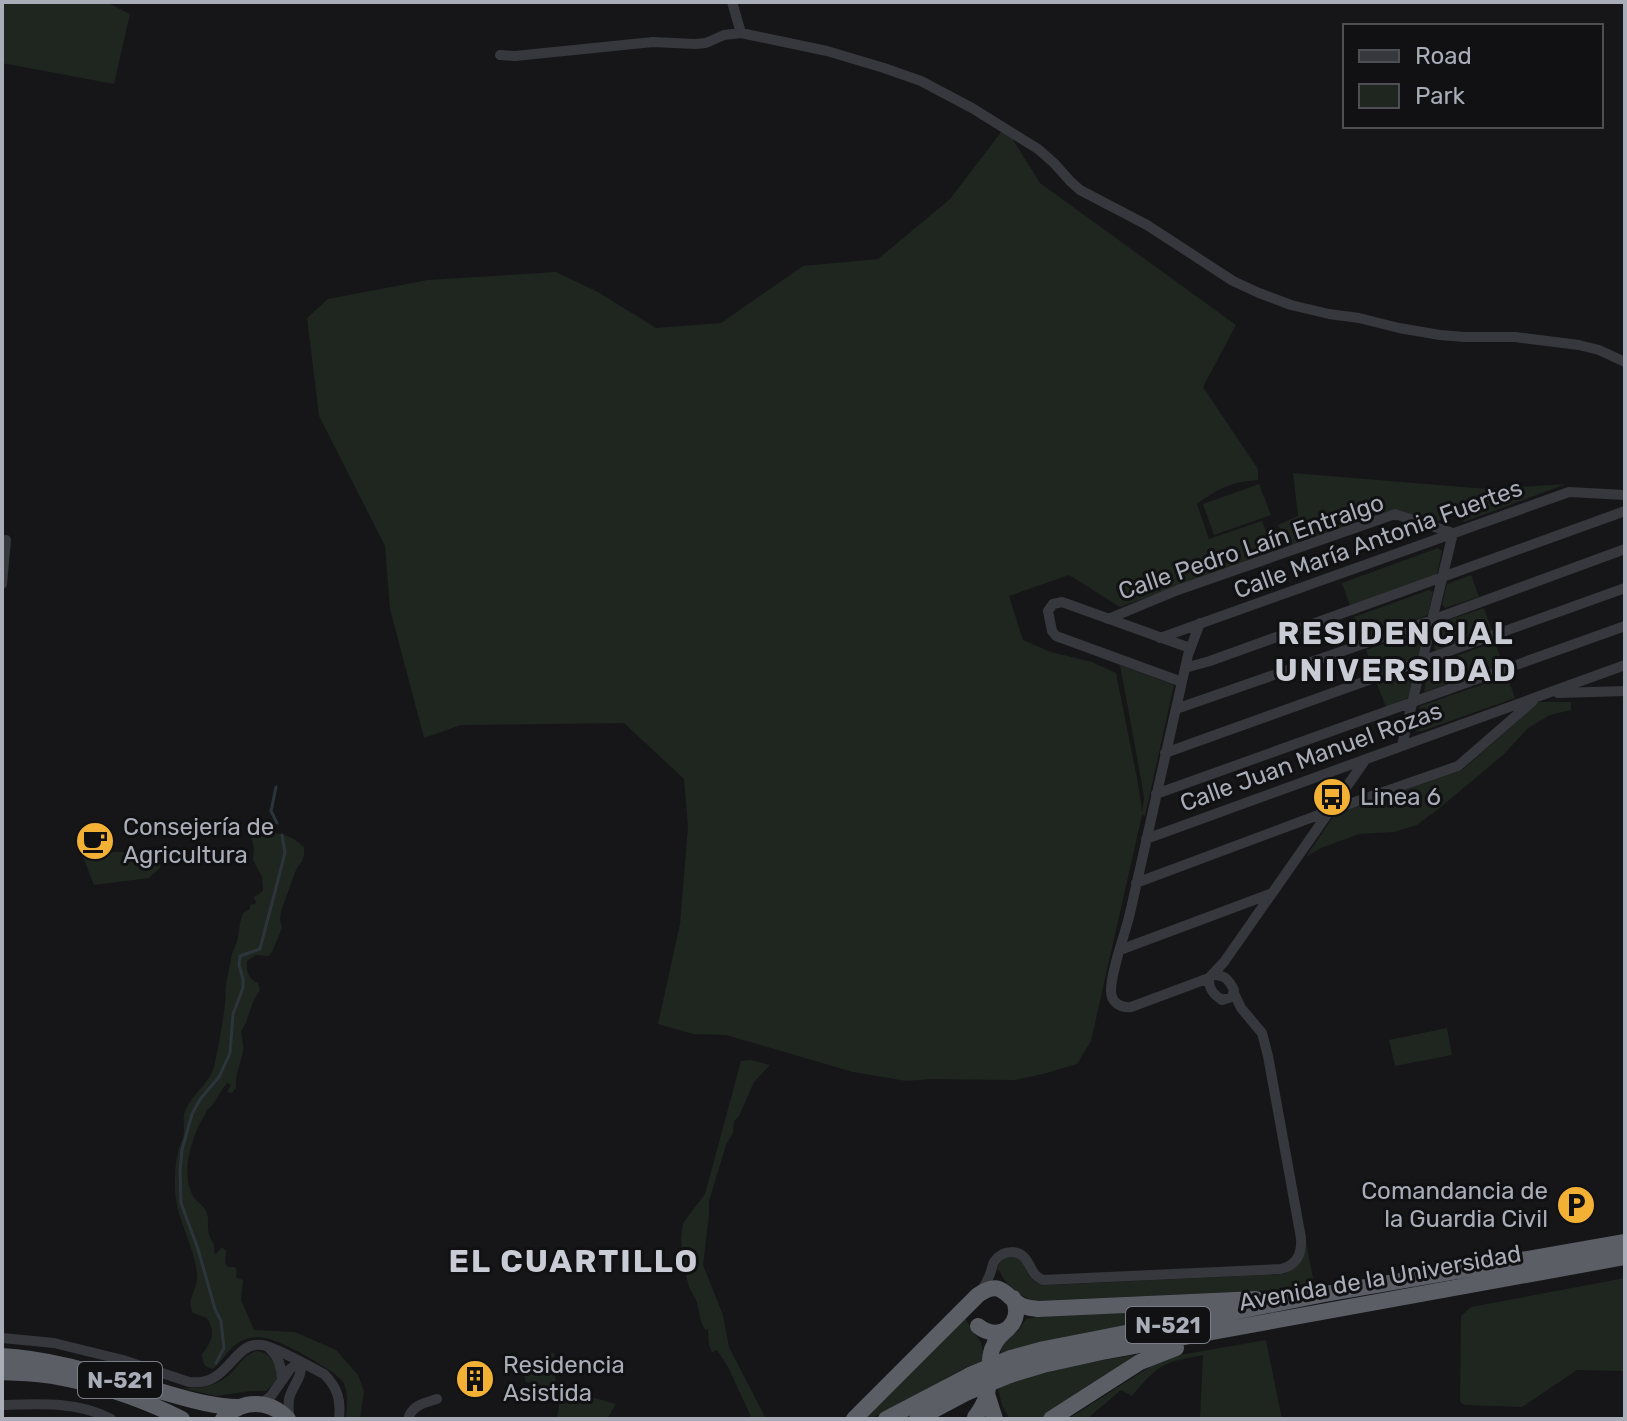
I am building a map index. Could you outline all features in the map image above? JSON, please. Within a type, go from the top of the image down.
[{"type":"highway","name":"Avenida de la Universidad","points":[[886,1419],[1011,1367],[1044,1349],[1325,1294],[1625,1242]]},
{"type":"highway","name":"Avenida de la Universidad","points":[[1011,1367],[1043,1365],[1625,1257]]},
{"type":"highway","points":[[854,1419],[979,1295],[993,1289],[1008,1294],[1027,1308],[1038,1309],[1325,1294]]},
{"type":"highway","points":[[990,1350],[998,1336],[1014,1321],[1017,1312],[1008,1294]]},
{"type":"highway","points":[[979,1295],[972,1311],[990,1350],[987,1394],[995,1419]]},
{"type":"highway","points":[[978,1326],[992,1333],[1008,1329]]},
{"type":"highway","points":[[1051,1419],[1140,1362],[1235,1329]]},
{"type":"highway","name":"N-521","points":[[2,1356],[70,1366],[227,1407],[261,1404]]},
{"type":"highway","name":"N-521","points":[[2,1372],[50,1376],[101,1387],[154,1405],[182,1419]]},
{"type":"highway","name":"Avenida de la Universidad","points":[[917,1419],[969,1383]]},
{"type":"highway","points":[[974,1418],[987,1394]]},
{"type":"highway","points":[[261,1404],[277,1409],[289,1419]]},
{"type":"highway","points":[[223,1419],[238,1407]]},
{"type":"highway","points":[[974,1418],[985,1416],[995,1419]]},
{"type":"street","points":[[732,2],[741,33]]},
{"type":"street","points":[[500,55],[653,42],[706,43],[724,35],[741,33],[827,51],[921,81],[983,114],[1038,149],[1080,190],[1147,225],[1233,281],[1291,305],[1440,335],[1515,337],[1579,345],[1625,362]]},
{"type":"street","name":"Calle María Antonia Fuertes","points":[[1160,638],[1569,492],[1621,495]]},
{"type":"street","points":[[1185,668],[1623,512],[1621,495]]},
{"type":"street","name":"Calle Pedro Laín Entralgo","points":[[1108,619],[1178,590],[1395,514],[1453,533]]},
{"type":"street","points":[[1402,745],[1453,533]]},
{"type":"street","points":[[2,584],[6,540]]},
{"type":"street","points":[[1176,709],[1625,549]]},
{"type":"street","points":[[1165,753],[1625,588]]},
{"type":"street","points":[[1182,682],[1056,636],[1048,611],[1053,604],[1062,602],[1189,651],[1200,664]]},
{"type":"street","points":[[1200,623],[1189,651],[1111,994],[1115,1003],[1124,1008],[1131,1007],[1214,979],[1231,984],[1229,996]]},
{"type":"street","points":[[1156,794],[1625,626]]},
{"type":"street","points":[[1622,691],[1614,679],[1623,665]]},
{"type":"street","name":"Calle Juan Manuel Rozas","points":[[1146,839],[1623,665]]},
{"type":"street","points":[[1590,692],[1588,682],[1594,676],[1611,688],[1622,691]]},
{"type":"street","points":[[1136,883],[1458,766],[1543,694],[1622,691]]},
{"type":"street","points":[[1501,710],[1508,716],[1508,723]]},
{"type":"street","points":[[1168,740],[1181,747]]},
{"type":"street","points":[[979,1295],[994,1262],[1009,1252],[1024,1257],[1033,1274],[1043,1280],[1281,1269],[1288,1268],[1296,1261],[1301,1250],[1301,1238],[1262,1033],[1229,996],[1215,996],[1214,979],[1366,759]]},
{"type":"street","points":[[1340,768],[1346,773],[1349,783]]},
{"type":"street","points":[[1299,822],[1312,835]]},
{"type":"street","points":[[1150,824],[1170,830]]},
{"type":"street","points":[[1120,950],[1271,894]]},
{"type":"street","points":[[991,1273],[1008,1294]]},
{"type":"street","points":[[2,1338],[54,1343],[198,1383],[226,1369],[240,1352],[251,1345],[265,1345],[324,1374],[338,1392],[339,1419]]},
{"type":"street","points":[[265,1345],[279,1362],[282,1382]]},
{"type":"street","points":[[289,1419],[289,1399],[298,1381],[300,1362]]},
{"type":"street","points":[[261,1404],[271,1396],[290,1369],[300,1362]]},
{"type":"street","points":[[298,1381],[311,1375],[324,1374]]},
{"type":"street","points":[[408,1419],[411,1410],[437,1399]]},
{"type":"street","points":[[2,1405],[50,1404],[78,1408],[111,1419]]},
{"type":"green space","points":[[2,2],[106,2],[130,14],[114,84],[2,63]]},
{"type":"green space","points":[[1005,127],[1040,183],[1236,325],[1203,387],[1258,469],[1258,480],[1226,487],[1197,504],[1209,539],[1262,521],[1274,552],[1120,607],[1069,575],[1009,596],[1023,640],[1116,673],[1142,811],[1141,779],[1120,665],[1174,685],[1091,1041],[1077,1064],[1043,1074],[1015,1080],[906,1081],[853,1072],[726,1035],[693,1034],[658,1024],[680,924],[688,827],[684,779],[624,723],[461,725],[424,738],[390,609],[385,546],[319,416],[307,318],[328,299],[428,280],[556,272],[598,292],[656,328],[721,323],[803,266],[878,259],[950,199]]},
{"type":"green space","points":[[1293,473],[1487,489],[1566,484],[1464,522],[1460,513],[1435,522],[1394,509],[1287,547],[1278,525],[1298,516]]},
{"type":"green space","points":[[1259,484],[1271,515],[1214,535],[1203,504]]},
{"type":"green space","points":[[1438,548],[1442,551],[1437,574],[1350,605],[1342,583]]},
{"type":"green space","points":[[1471,575],[1479,597],[1445,608],[1442,604],[1447,584]]},
{"type":"green space","points":[[1429,590],[1433,592],[1428,615],[1362,639],[1354,617]]},
{"type":"green space","points":[[1484,608],[1492,631],[1435,650],[1439,623]]},
{"type":"green space","points":[[1421,630],[1424,636],[1418,657],[1374,673],[1366,650]]},
{"type":"green space","points":[[1495,642],[1503,664],[1424,692],[1431,665]]},
{"type":"green space","points":[[1411,672],[1415,676],[1408,698],[1386,707],[1377,684]]},
{"type":"green space","points":[[1507,676],[1515,698],[1422,731],[1414,731],[1420,706]]},
{"type":"green space","points":[[1539,702],[1571,702],[1571,710],[1550,715],[1528,728],[1503,755],[1417,825],[1394,832],[1359,834],[1306,857],[1334,815],[1462,770]]},
{"type":"green space","points":[[256,831],[288,836],[304,847],[304,855],[281,911],[282,928],[272,952],[268,956],[256,955],[247,961],[248,974],[258,983],[260,990],[241,1031],[243,1049],[236,1088],[232,1093],[227,1092],[231,1085],[227,1083],[199,1125],[188,1160],[189,1186],[207,1213],[214,1251],[216,1254],[222,1247],[226,1251],[225,1263],[228,1267],[235,1267],[236,1277],[243,1280],[241,1300],[254,1330],[295,1332],[336,1350],[358,1375],[364,1391],[360,1419],[346,1419],[346,1391],[338,1377],[276,1341],[260,1337],[244,1340],[234,1346],[213,1369],[207,1367],[202,1354],[210,1341],[211,1328],[207,1318],[193,1313],[191,1308],[197,1273],[177,1205],[176,1164],[184,1135],[185,1110],[207,1081],[215,1062],[226,984],[242,916],[250,905],[255,904],[253,898],[263,891],[262,877],[253,860],[251,836]]},
{"type":"green space","points":[[81,852],[159,852],[160,868],[149,878],[94,885]]},
{"type":"green space","points":[[1447,1028],[1452,1055],[1395,1066],[1389,1040]]},
{"type":"green space","points":[[741,1061],[770,1065],[754,1082],[734,1121],[733,1133],[726,1145],[709,1201],[703,1265],[723,1315],[729,1347],[766,1419],[752,1419],[728,1367],[717,1350],[712,1352],[708,1329],[705,1330],[701,1322],[697,1302],[689,1287],[681,1237],[683,1223],[705,1194]]},
{"type":"green space","points":[[1306,1242],[1314,1283],[1277,1290],[1034,1301],[1013,1289],[997,1270],[1003,1259],[1017,1257],[1032,1279],[1048,1285],[1284,1274],[1300,1262]]},
{"type":"green space","points":[[1625,1278],[1625,1373],[1577,1370],[1522,1407],[1465,1405],[1460,1402],[1461,1316],[1471,1307]]},
{"type":"green space","points":[[1229,1304],[1000,1355],[1002,1344],[1018,1331],[1026,1319]]},
{"type":"green space","points":[[963,1318],[981,1342],[985,1360],[871,1419],[859,1419]]},
{"type":"green space","points":[[1266,1340],[1282,1419],[1200,1419],[1203,1355],[1162,1366],[1132,1396],[1121,1390],[1087,1419],[1068,1419],[1154,1364],[1174,1356]]},
{"type":"green space","points":[[257,1351],[273,1361],[278,1372],[275,1383],[266,1391],[217,1396],[180,1388],[215,1384],[246,1356]]},
{"type":"green space","points":[[554,1353],[556,1389],[526,1382],[522,1369],[536,1366],[547,1354]]},
{"type":"green space","points":[[1141,1354],[1045,1419],[1010,1419],[1002,1406],[998,1388],[1051,1371]]},
{"type":"green space","points":[[561,1391],[616,1404],[607,1419],[557,1419]]},
{"type":"waterway","points":[[276,787],[271,811],[277,823]]},
{"type":"waterway","points":[[216,1363],[224,1348],[221,1321],[181,1203],[182,1150],[192,1114],[219,1077],[230,1053],[233,1014],[243,988],[240,956],[260,949],[285,853],[282,835]]},
{"type":"place","name":"Linea 6","points":[[1332,797]]},
{"type":"place","name":"Consejería de Agricultura","points":[[95,841]]},
{"type":"place","name":"Comandancia de la Guardia Civil","points":[[1576,1205]]},
{"type":"place","name":"Residencia Asistida","points":[[475,1379]]},
{"type":"district","name":"RESIDENCIAL UNIVERSIDAD","points":[[1396,652]]},
{"type":"district","name":"EL CUARTILLO","points":[[574,1261]]}]
